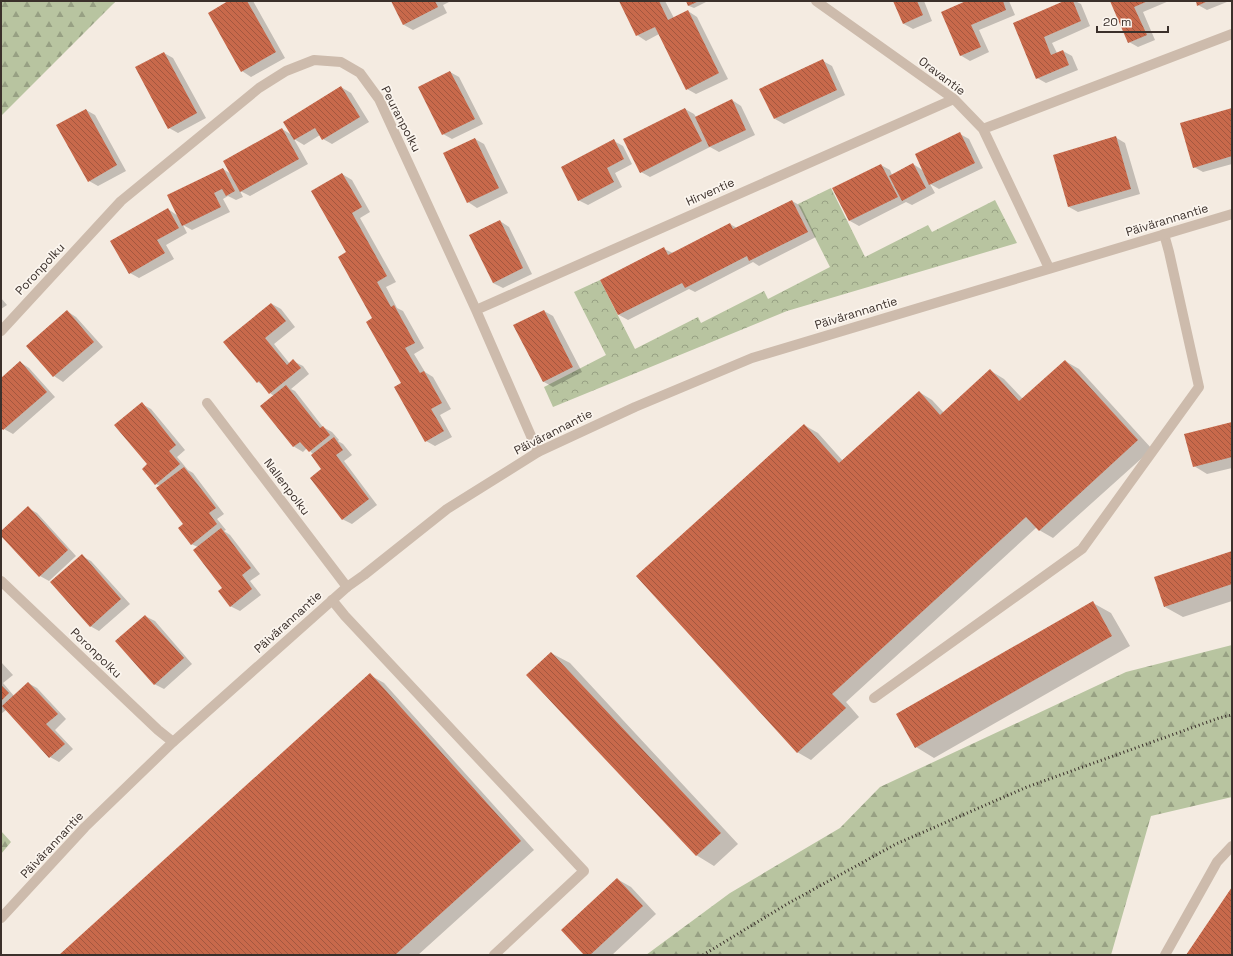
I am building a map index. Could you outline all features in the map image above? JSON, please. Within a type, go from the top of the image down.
[{"type":"street","name":"Oravantie","points":[[820,2],[954,99],[983,129],[1049,268]]},
{"type":"street","points":[[983,129],[1232,34]]},
{"type":"street","name":"Peuranpolku","points":[[82,243],[121,201],[259,88],[286,71],[314,60],[341,62],[360,73],[379,99],[476,310],[538,452]]},
{"type":"street","name":"Hirventie","points":[[476,310],[954,99]]},
{"type":"street","name":"Päivärannantie","points":[[1,918],[85,827],[173,742],[332,600],[447,509],[538,452],[635,407],[752,358],[1232,214]]},
{"type":"street","points":[[874,698],[1082,549],[1199,387],[1164,234]]},
{"type":"street","name":"Poronpolku","points":[[1,331],[82,243]]},
{"type":"street","name":"Nallenpolku","points":[[207,403],[347,587]]},
{"type":"street","name":"Poronpolku","points":[[1,581],[158,730],[173,742]]},
{"type":"street","points":[[332,600],[345,616],[584,871],[494,955]]},
{"type":"street","points":[[1165,955],[1217,862],[1232,846]]},
{"type":"green space","points":[[1,1],[116,1],[1,116]]},
{"type":"green space","points":[[831,188],[865,257],[928,225],[932,232],[995,200],[1017,243],[787,311],[553,407],[544,387],[606,355],[574,292],[600,280],[635,349],[698,317],[701,323],[764,291],[768,299],[830,267],[798,204]]},
{"type":"green space","points":[[1232,645],[1232,797],[1151,816],[1111,955],[646,955],[730,893],[840,828],[880,787],[1126,672]]},
{"type":"green space","points":[[1,831],[11,842],[1,854]]},
{"type":"building","points":[[228,1],[247,1],[276,52],[241,72],[208,13]]},
{"type":"building","points":[[391,1],[435,1],[438,7],[403,25]]},
{"type":"building","points":[[619,1],[659,1],[668,20],[688,10],[719,73],[686,90],[655,27],[636,36]]},
{"type":"building","points":[[686,1],[699,1],[688,6]]},
{"type":"building","points":[[893,1],[917,1],[923,15],[903,24]]},
{"type":"building","points":[[966,1],[1003,1],[1006,10],[971,25],[981,47],[960,56],[941,12]]},
{"type":"building","points":[[1064,1],[1073,1],[1081,21],[1044,37],[1051,55],[1063,50],[1069,65],[1036,79],[1013,23]]},
{"type":"building","points":[[1110,1],[1148,1],[1134,7],[1147,35],[1128,43]]},
{"type":"building","points":[[1196,1],[1208,1],[1197,6]]},
{"type":"building","points":[[164,52],[197,113],[168,129],[135,67]]},
{"type":"building","points":[[823,59],[837,90],[774,119],[759,89]]},
{"type":"building","points":[[450,71],[475,119],[442,135],[418,87]]},
{"type":"building","points":[[341,86],[360,117],[322,140],[315,128],[294,140],[283,122]]},
{"type":"building","points":[[732,99],[746,130],[709,147],[695,117]]},
{"type":"building","points":[[685,108],[702,141],[640,173],[623,139]]},
{"type":"building","points":[[1232,108],[1232,156],[1193,168],[1180,123]]},
{"type":"building","points":[[86,109],[117,165],[88,182],[56,125]]},
{"type":"building","points":[[282,128],[299,159],[240,192],[223,161]]},
{"type":"building","points":[[960,132],[975,163],[929,185],[915,154]]},
{"type":"building","points":[[1116,136],[1131,189],[1068,207],[1053,155]]},
{"type":"building","points":[[475,138],[499,188],[467,203],[443,153]]},
{"type":"building","points":[[614,139],[624,159],[607,168],[614,182],[578,201],[561,167]]},
{"type":"building","points":[[913,163],[926,188],[902,201],[889,176]]},
{"type":"building","points":[[881,164],[898,197],[849,221],[832,188]]},
{"type":"building","points":[[223,168],[235,191],[226,196],[222,189],[214,193],[221,207],[182,226],[167,195]]},
{"type":"building","points":[[342,173],[362,207],[352,213],[387,276],[377,282],[391,307],[394,305],[415,343],[405,348],[420,373],[424,371],[442,403],[431,409],[444,431],[425,442],[394,387],[401,383],[366,322],[372,318],[338,257],[346,252],[311,191]]},
{"type":"building","points":[[792,200],[808,232],[749,261],[747,256],[685,288],[682,283],[618,315],[600,280],[664,247],[668,255],[730,223],[733,229]]},
{"type":"building","points":[[168,208],[179,228],[157,240],[165,253],[129,274],[110,241]]},
{"type":"building","points":[[500,220],[523,268],[493,283],[469,235]]},
{"type":"building","points":[[271,303],[286,321],[265,338],[287,365],[293,359],[301,368],[269,394],[259,381],[257,383],[223,342]]},
{"type":"building","points":[[67,310],[94,342],[53,377],[26,346]]},
{"type":"building","points":[[544,310],[573,367],[543,382],[513,325]]},
{"type":"building","points":[[1065,360],[1138,440],[1039,531],[1026,517],[832,694],[846,708],[797,753],[636,576],[804,424],[839,463],[919,391],[940,415],[990,369],[1019,401]]},
{"type":"building","points":[[20,361],[47,392],[3,430],[1,428],[1,378]]},
{"type":"building","points":[[286,385],[320,428],[323,426],[330,435],[309,452],[300,442],[293,447],[260,406]]},
{"type":"building","points":[[142,402],[176,445],[169,451],[180,464],[155,485],[142,469],[147,464],[114,425]]},
{"type":"building","points":[[1232,422],[1232,457],[1193,467],[1184,434]]},
{"type":"building","points":[[334,437],[343,450],[336,455],[369,499],[342,520],[310,478],[321,469],[311,455]]},
{"type":"building","points":[[184,467],[216,508],[209,513],[217,524],[191,545],[178,528],[183,524],[156,488]]},
{"type":"building","points":[[28,506],[68,550],[39,577],[1,536],[1,531]]},
{"type":"building","points":[[221,528],[251,568],[242,575],[252,589],[230,607],[218,591],[222,588],[193,550]]},
{"type":"building","points":[[1232,551],[1232,584],[1164,607],[1154,577]]},
{"type":"building","points":[[82,554],[121,599],[90,627],[50,582]]},
{"type":"building","points":[[1093,601],[1112,636],[915,748],[896,714]]},
{"type":"building","points":[[145,615],[184,658],[154,685],[115,641]]},
{"type":"building","points":[[551,652],[721,833],[696,856],[526,675]]},
{"type":"building","points":[[370,673],[521,841],[395,955],[59,955]]},
{"type":"building","points":[[28,682],[58,714],[46,724],[65,744],[49,758],[2,706]]},
{"type":"building","points":[[1,685],[9,693],[1,701]]},
{"type":"building","points":[[617,878],[643,906],[590,955],[584,955],[561,930]]},
{"type":"building","points":[[1232,887],[1232,955],[1186,955]]},
{"type":"railway","points":[[703,955],[787,904],[896,844],[1027,787],[1219,718],[1232,715]]}]
